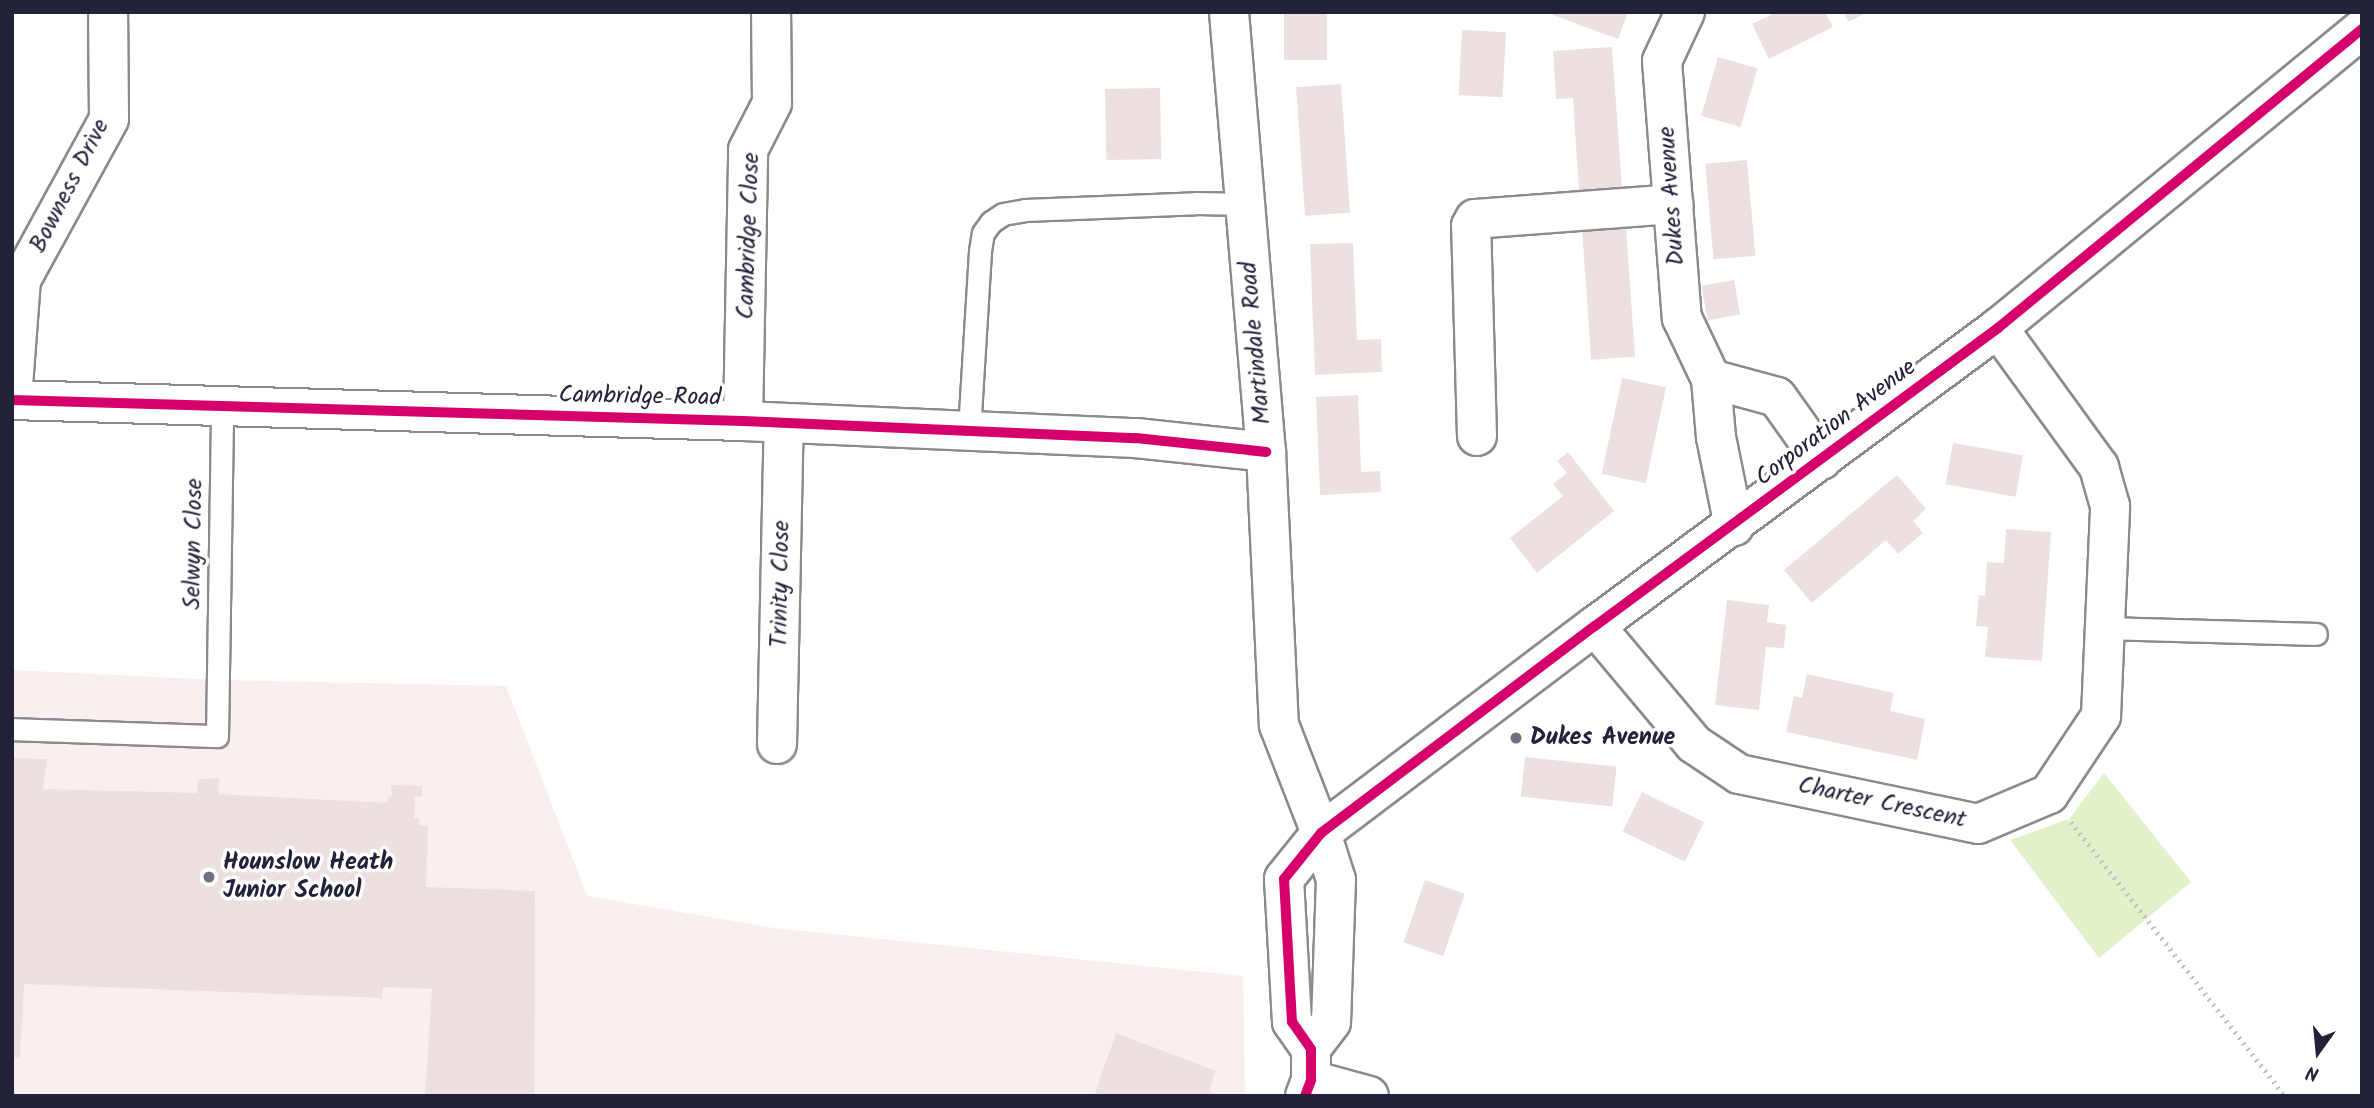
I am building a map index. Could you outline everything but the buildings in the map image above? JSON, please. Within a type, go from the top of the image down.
[{"type":"street","name":"Bowness Drive","points":[[12,399],[21,280],[109,120],[108,12]]},
{"type":"street","name":"Cambridge Close","points":[[743,421],[748,150],[772,103],[771,12]]},
{"type":"street","name":"Martindale Road","points":[[1228,12],[1266,452],[1279,725],[1321,833],[1336,880],[1331,1022],[1309,1075]]},
{"type":"street","name":"Dukes Avenue","points":[[1685,12],[1662,61],[1682,318],[1711,379],[1716,437],[1734,526]]},
{"type":"street","name":"Corporation Avenue","points":[[1321,833],[1998,328],[2362,29]]},
{"type":"street","points":[[1476,436],[1471,226],[1475,219],[1673,204]]},
{"type":"street","points":[[1998,328],[2099,467],[2110,506],[2101,716],[2049,794]]},
{"type":"street","points":[[1711,379],[1777,397],[1822,460]]},
{"type":"street","name":"Cambridge Road","points":[[12,399],[222,408],[743,421],[1136,438],[1266,452]]},
{"type":"street","name":"Trinity Close","points":[[777,744],[785,423]]},
{"type":"street","name":"Charter Crescent","points":[[1595,626],[1694,744],[1739,774],[1978,824],[2049,794]]},
{"type":"street","points":[[1321,833],[1284,879],[1292,1022],[1309,1075],[1369,1096]]},
{"type":"lane","points":[[969,431],[980,251],[983,233],[990,222],[1003,214],[1025,210],[1244,204]]},
{"type":"lane","name":"Selwyn Close","points":[[12,729],[217,736],[222,408]]},
{"type":"lane","points":[[2105,628],[2316,634]]},
{"type":"path","points":[[2049,794],[2285,1096]]},
{"type":"shaded area","points":[[12,670],[218,680],[506,686],[587,896],[774,928],[1243,976],[1245,1096],[12,1096]]},
{"type":"green space","points":[[2104,773],[2191,882],[2099,958],[2010,840],[2069,819]]},
{"type":"cycle path","points":[[1305,1096],[1311,1080],[1311,1049],[1292,1022],[1284,879],[1321,833],[1998,328],[2362,29]]},
{"type":"cycle path","points":[[12,400],[743,421],[1136,438],[1266,452]]},
{"type":"place","name":"Dukes Avenue","points":[[1516,738]]},
{"type":"place","name":"Hounslow Heath Junior School","points":[[209,877]]}]
